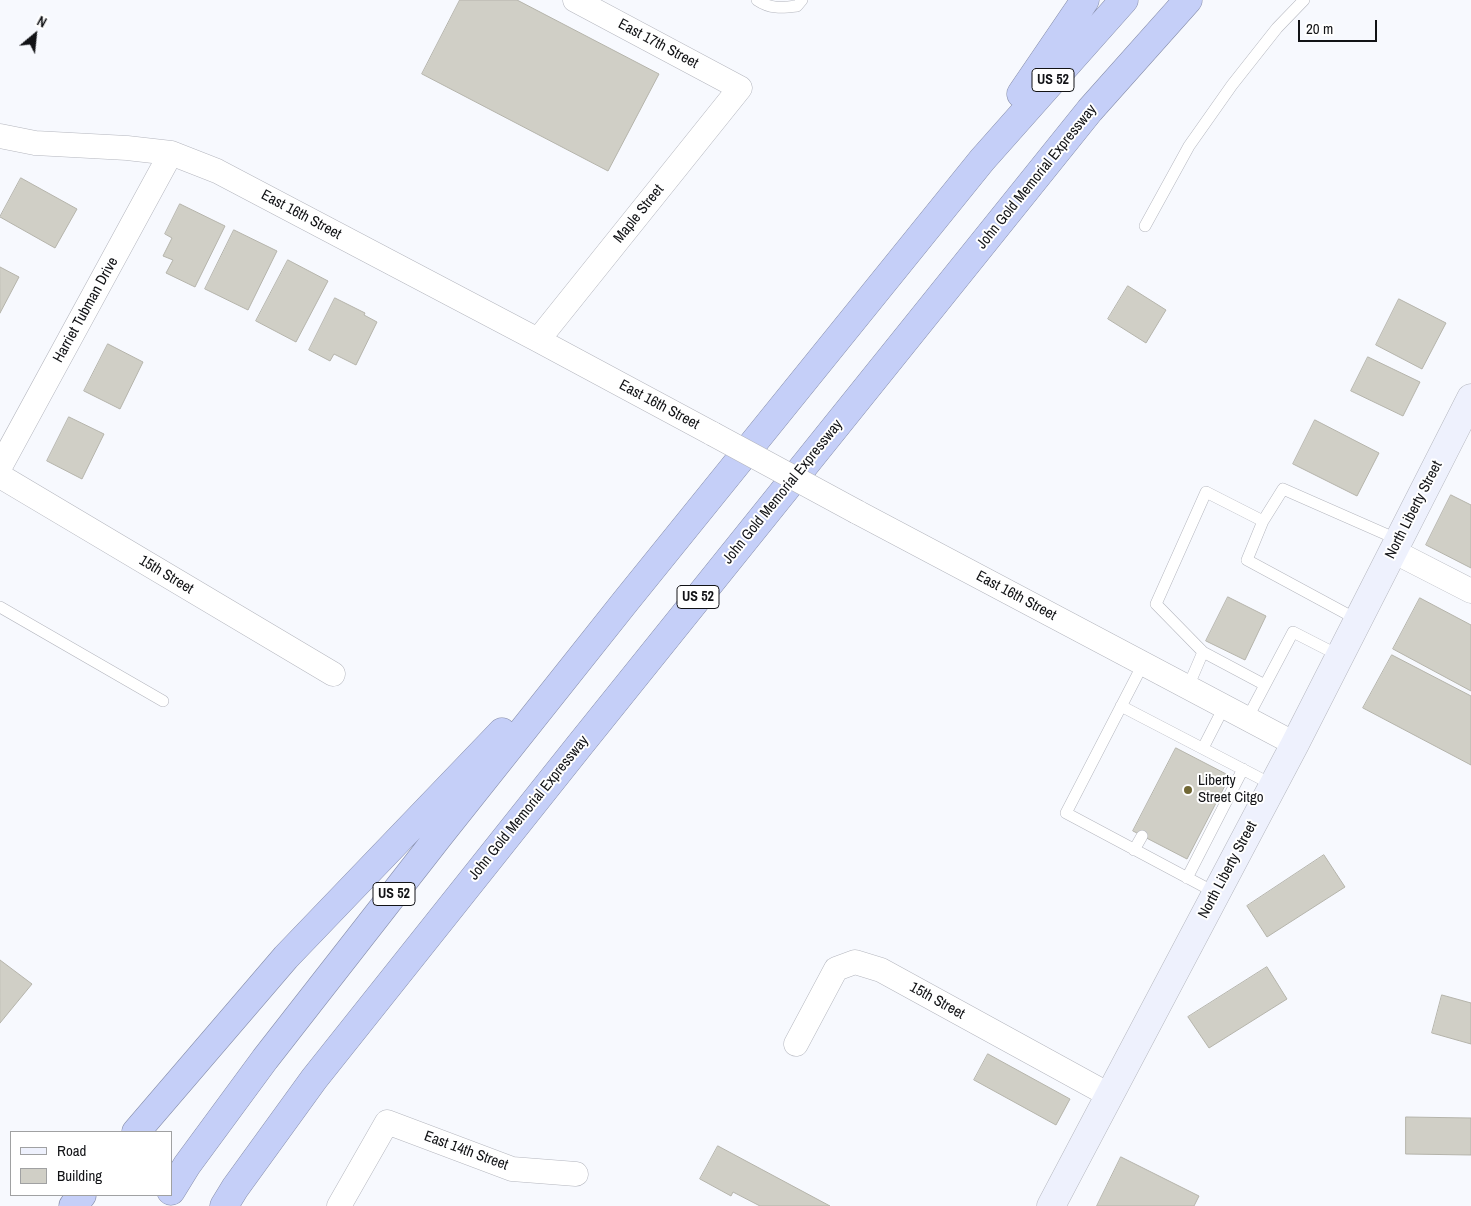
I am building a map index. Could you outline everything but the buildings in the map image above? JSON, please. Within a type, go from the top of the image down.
[{"type":"highway","points":[[982,160],[1022,93],[1085,0]]},
{"type":"highway","name":"US 52","points":[[172,1190],[187,1165],[265,1059],[625,602],[982,160],[1124,0]]},
{"type":"highway","name":"John Gold Memorial Expressway","points":[[224,1206],[314,1079],[566,761],[1090,110],[1188,0]]},
{"type":"highway","points":[[137,1131],[286,958],[625,602]]},
{"type":"highway","points":[[73,1206],[81,1196]]},
{"type":"main road","name":"North Liberty Street","points":[[1051,1206],[1295,744],[1471,398]]},
{"type":"street","name":"East 17th Street","points":[[576,0],[740,88]]},
{"type":"street","name":"Maple Street","points":[[538,340],[740,88]]},
{"type":"street","name":"East 16th Street","points":[[0,136],[35,143],[127,148],[171,153],[217,171],[1295,744]]},
{"type":"street","name":"Harriet Tubman Drive","points":[[0,467],[171,153]]},
{"type":"street","name":"15th Street","points":[[0,476],[332,674]]},
{"type":"street","points":[[1396,545],[1471,590]]},
{"type":"street","name":"15th Street","points":[[796,1044],[836,969],[855,962],[881,970],[1109,1095]]},
{"type":"street","name":"East 14th Street","points":[[339,1206],[387,1122],[512,1169],[576,1174]]},
{"type":"lane","points":[[757,0],[765,6],[783,8],[797,6],[802,0]]},
{"type":"lane","points":[[1145,226],[1189,146],[1232,85],[1277,28],[1304,0]]},
{"type":"lane","points":[[1358,620],[1247,560],[1263,520],[1283,489],[1396,545]]},
{"type":"lane","points":[[1263,520],[1206,492],[1156,604],[1203,652],[1265,685]]},
{"type":"lane","points":[[0,607],[164,701]]},
{"type":"lane","points":[[1247,719],[1294,632],[1340,656]]},
{"type":"lane","points":[[1188,687],[1203,652]]},
{"type":"lane","points":[[1143,664],[1066,813],[1216,894]]},
{"type":"lane","points":[[1121,706],[1188,747],[1203,748],[1273,785]]},
{"type":"lane","points":[[1203,748],[1224,707]]},
{"type":"lane","points":[[1187,878],[1201,841],[1219,806],[1243,769]]},
{"type":"lane","points":[[1134,850],[1142,836]]},
{"type":"place","name":"Liberty Street Citgo","points":[[1188,790]]}]
